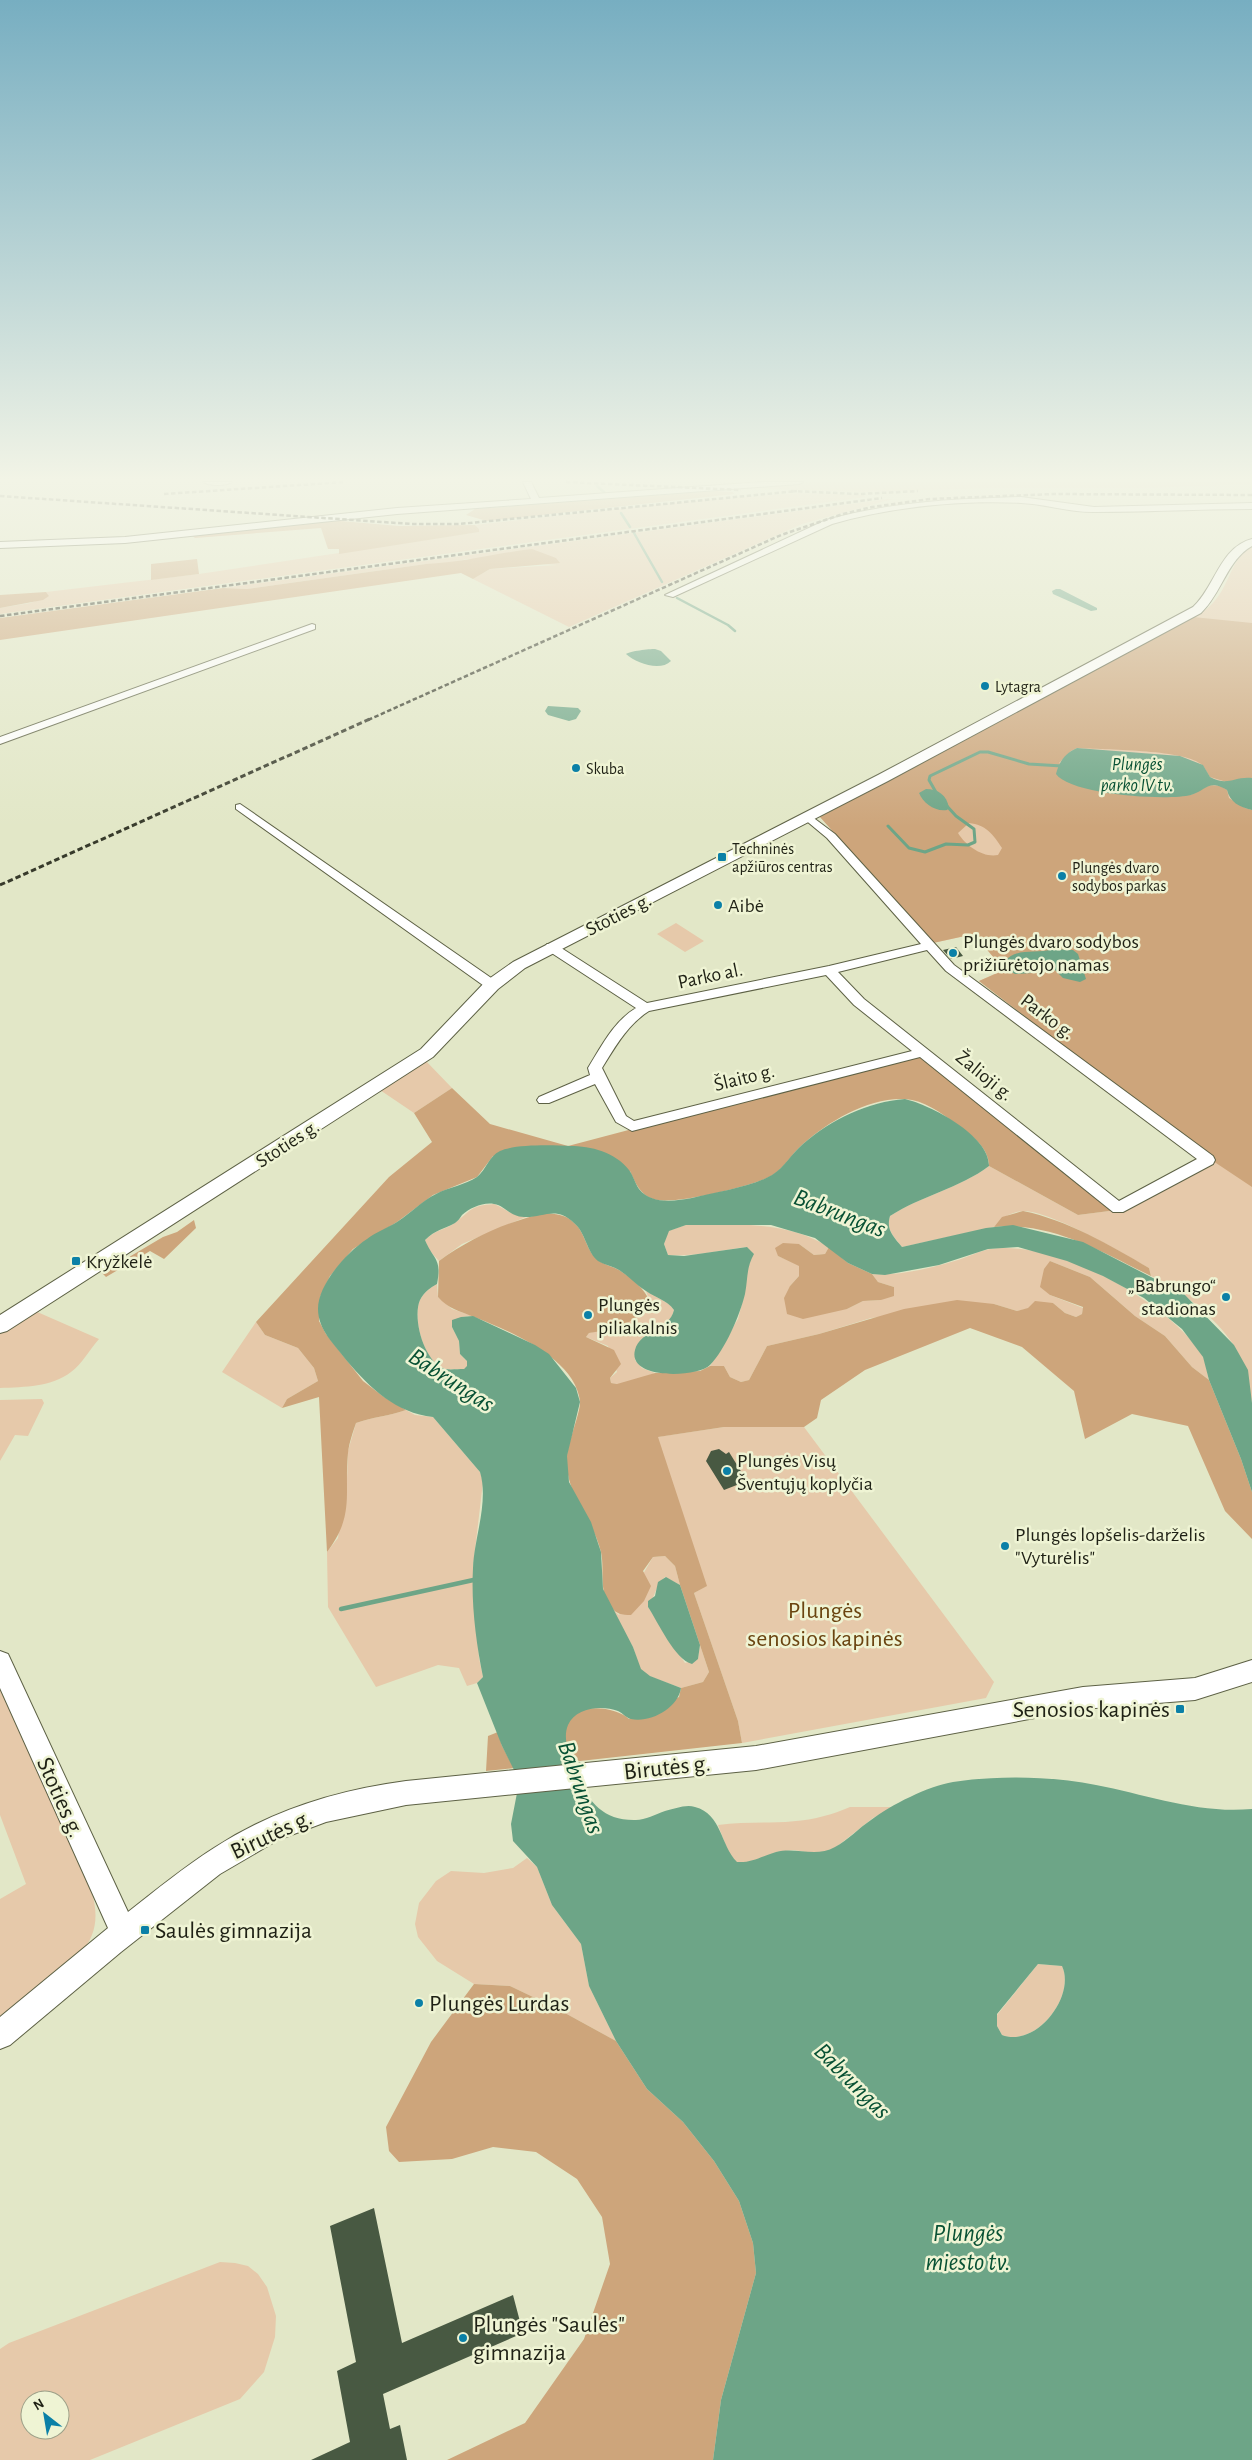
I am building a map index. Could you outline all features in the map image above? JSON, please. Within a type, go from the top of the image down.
[{"type":"main road","name":"Stoties g.","points":[[0,1325],[427,1053],[492,985],[519,965],[883,778],[1197,610],[1211,597]]},
{"type":"main road","name":"Stoties g.","points":[[0,1662],[124,1932]]},
{"type":"main road","name":"Birutės g.","points":[[0,2035],[124,1932],[212,1863],[277,1827],[315,1812],[381,1796],[486,1783],[756,1758],[1083,1698],[1195,1689],[1252,1671]]},
{"type":"street","points":[[0,741],[312,626]]},
{"type":"street","points":[[240,808],[492,985]]},
{"type":"street","name":"Parko g.","points":[[807,816],[831,836],[928,946],[950,968],[1208,1160],[1118,1208]]},
{"type":"street","name":"Parko al.","points":[[598,1077],[595,1068],[633,1014],[645,1008],[829,970],[928,946]]},
{"type":"street","points":[[551,947],[645,1008]]},
{"type":"street","name":"Žalioji g.","points":[[829,970],[860,1002],[1118,1208]]},
{"type":"street","name":"Šlaito g.","points":[[598,1077],[621,1120],[632,1126],[924,1052]]},
{"type":"street","points":[[544,1100],[598,1077]]},
{"type":"green space","points":[[47,597],[127,597],[0,614],[0,608],[30,603]]},
{"type":"green space","points":[[509,597],[637,597],[569,627]]},
{"type":"green space","name":"Plungės dvaro sodybos parkas","points":[[1218,597],[1252,597],[1252,1403],[1236,1349],[1207,1314],[1174,1288],[1151,1276],[1149,1268],[1068,1225],[1035,1213],[1023,1211],[1006,1216],[994,1227],[902,1247],[890,1229],[890,1216],[978,1174],[989,1166],[1078,1215],[1117,1210],[1213,1161],[979,981],[1004,970],[974,934],[933,943],[820,817],[1204,611]]},
{"type":"green space","points":[[676,923],[704,941],[685,952],[657,934]]},
{"type":"green space","points":[[425,1060],[452,1088],[414,1113],[380,1090]]},
{"type":"green space","points":[[494,1204],[513,1214],[526,1217],[462,1244],[439,1261],[429,1250],[425,1240],[429,1236],[452,1225],[472,1209]]},
{"type":"green space","points":[[739,1224],[770,1227],[815,1239],[829,1247],[825,1254],[814,1255],[799,1244],[778,1256],[799,1265],[799,1276],[790,1286],[847,1309],[863,1301],[881,1300],[894,1287],[878,1282],[872,1274],[904,1273],[958,1260],[990,1249],[1016,1248],[1045,1254],[1076,1264],[1107,1278],[1137,1295],[1164,1314],[1186,1335],[1202,1355],[1209,1380],[1192,1367],[1165,1336],[1135,1316],[1090,1277],[1050,1261],[1050,1295],[1083,1308],[1082,1314],[1076,1317],[1065,1313],[1053,1303],[1017,1311],[994,1304],[871,1318],[819,1334],[767,1346],[749,1380],[741,1382],[730,1377],[724,1366],[710,1366],[738,1319],[745,1292],[747,1247],[697,1254],[668,1255],[664,1244],[668,1231],[686,1225]]},
{"type":"green space","points":[[437,1284],[438,1297],[452,1309],[473,1316],[461,1317],[452,1327],[459,1341],[460,1354],[467,1361],[468,1366],[464,1369],[445,1369],[438,1365],[431,1358],[422,1339],[418,1318],[420,1300],[427,1290]]},
{"type":"green space","points":[[646,1291],[669,1304],[674,1310],[666,1324],[641,1340],[635,1360],[642,1368],[655,1373],[627,1383],[611,1383],[610,1378],[617,1372],[608,1346],[586,1337],[589,1333],[597,1331],[650,1302]]},
{"type":"green space","points":[[35,1311],[99,1339],[79,1365],[55,1381],[37,1385],[0,1388],[0,1333]]},
{"type":"green space","points":[[256,1322],[265,1335],[298,1348],[314,1368],[318,1381],[287,1399],[282,1408],[222,1372]]},
{"type":"green space","points":[[42,1399],[44,1403],[28,1436],[15,1435],[0,1461],[0,1400]]},
{"type":"green space","points":[[406,1410],[415,1415],[433,1417],[480,1472],[483,1482],[473,1567],[479,1658],[483,1677],[477,1683],[467,1686],[459,1668],[438,1665],[376,1687],[328,1607],[327,1552],[338,1538],[347,1479],[348,1451],[356,1423]]},
{"type":"green space","name":"Plungės senosios kapinės","points":[[724,1427],[804,1427],[994,1682],[986,1698],[742,1743],[738,1721],[694,1593],[706,1586],[657,1437]]},
{"type":"green space","points":[[665,1556],[675,1566],[680,1585],[665,1577],[648,1607],[685,1663],[698,1659],[700,1645],[709,1672],[703,1682],[681,1688],[649,1676],[640,1669],[633,1647],[610,1607],[619,1615],[653,1557]]},
{"type":"green space","points":[[0,1689],[92,1893],[95,1922],[87,1945],[79,1955],[60,1974],[0,2023],[0,1899],[26,1884],[0,1815]]},
{"type":"green space","points":[[850,1807],[895,1807],[873,1818],[835,1848],[818,1854],[794,1850],[777,1852],[749,1863],[737,1863],[729,1854],[718,1825],[798,1821],[827,1815]]},
{"type":"green space","points":[[527,1858],[537,1867],[552,1905],[581,1944],[589,1986],[616,2041],[554,2007],[510,1986],[474,1984],[437,1961],[418,1937],[415,1924],[419,1903],[436,1881],[451,1871],[484,1873],[513,1868]]},
{"type":"green space","points":[[1038,1964],[1062,1966],[1065,1978],[1058,2004],[1050,2017],[1040,2027],[1028,2034],[1015,2037],[1002,2035],[997,2026],[997,2015]]},
{"type":"green space","points":[[220,2262],[248,2266],[258,2274],[267,2287],[276,2316],[275,2337],[264,2372],[240,2399],[90,2460],[0,2460],[0,2349],[9,2343]]},
{"type":"shaded area","points":[[0,597],[48,597],[43,600],[0,608]]},
{"type":"shaded area","points":[[158,597],[297,597],[0,640],[0,618]]},
{"type":"shaded area","name":"Plungės dvaro sodybos parkas","points":[[1193,617],[1252,623],[1252,778],[1230,783],[1210,777],[1201,764],[1191,759],[1177,755],[1142,751],[1077,748],[1071,751],[1059,763],[1133,796],[1191,795],[1208,785],[1221,786],[1227,790],[1229,798],[1252,810],[1252,1187],[1213,1161],[979,981],[1004,970],[974,934],[933,943],[820,817]],"holes":[[[969,823],[985,828],[995,838],[1002,848],[998,855],[987,855],[975,850],[958,833]]]},
{"type":"shaded area","points":[[924,1052],[1117,1210],[1078,1215],[989,1166],[986,1153],[967,1132],[932,1108],[919,1102],[905,1099],[891,1099],[864,1106],[837,1119],[813,1135],[780,1169],[762,1180],[731,1190],[677,1200],[648,1197],[636,1184],[630,1171],[493,1156],[477,1177],[433,1195],[397,1222],[353,1249],[330,1276],[320,1297],[319,1321],[326,1334],[363,1381],[384,1397],[406,1410],[356,1423],[348,1453],[345,1515],[342,1527],[327,1552],[319,1397],[282,1408],[287,1399],[318,1381],[314,1368],[298,1348],[265,1335],[256,1322],[389,1177],[432,1142],[414,1113],[452,1088],[490,1124],[568,1146]]},
{"type":"shaded area","points":[[1023,1211],[1056,1220],[1104,1242],[1149,1268],[1151,1276],[1075,1240],[1035,1229],[1015,1226],[994,1227],[1002,1217]]},
{"type":"shaded area","points":[[545,1213],[560,1215],[570,1219],[581,1231],[594,1256],[600,1262],[619,1270],[633,1280],[645,1293],[650,1302],[641,1314],[620,1328],[589,1333],[586,1337],[614,1350],[621,1364],[610,1378],[611,1383],[617,1384],[655,1373],[700,1371],[710,1366],[724,1366],[730,1377],[741,1382],[749,1380],[767,1346],[819,1334],[904,1309],[957,1300],[994,1304],[1017,1311],[1028,1308],[1035,1301],[1053,1303],[1065,1313],[1076,1317],[1082,1314],[1083,1307],[1050,1295],[1040,1287],[1044,1269],[1050,1261],[1090,1277],[1135,1316],[1165,1336],[1192,1367],[1209,1380],[1241,1459],[1252,1492],[1252,1539],[1225,1511],[1188,1426],[1132,1414],[1085,1439],[1074,1391],[1022,1347],[970,1328],[865,1370],[821,1400],[817,1418],[804,1427],[724,1427],[658,1437],[707,1586],[694,1593],[738,1721],[742,1743],[571,1762],[565,1731],[568,1721],[574,1714],[583,1710],[603,1709],[622,1714],[629,1719],[679,1697],[681,1688],[703,1682],[709,1672],[675,1566],[665,1556],[653,1557],[643,1571],[651,1586],[644,1601],[631,1615],[617,1613],[607,1601],[603,1587],[601,1552],[592,1528],[574,1494],[567,1470],[568,1450],[579,1412],[580,1401],[575,1386],[566,1372],[553,1359],[521,1338],[454,1309],[438,1297],[439,1261],[489,1232],[516,1221]]},
{"type":"shaded area","points":[[194,1220],[196,1228],[164,1259],[150,1251],[106,1277],[102,1273],[163,1237],[177,1232]]},
{"type":"shaded area","points":[[783,1243],[799,1244],[814,1255],[825,1254],[829,1247],[848,1263],[872,1274],[878,1282],[894,1287],[894,1296],[881,1300],[863,1301],[847,1309],[803,1319],[787,1314],[784,1298],[790,1286],[799,1276],[799,1266],[778,1256],[775,1248]]},
{"type":"shaded area","points":[[498,1732],[502,1746],[514,1768],[486,1771],[488,1736]]},
{"type":"shaded area","points":[[474,1984],[510,1986],[554,2007],[616,2041],[647,2089],[683,2122],[714,2161],[739,2201],[753,2243],[756,2273],[721,2400],[713,2460],[447,2460],[525,2423],[584,2339],[610,2264],[602,2217],[577,2179],[536,2152],[493,2147],[452,2159],[399,2162],[389,2151],[386,2127],[431,2042]]},
{"type":"water","points":[[1059,597],[1075,597],[1097,608],[1097,610],[1091,611]]},
{"type":"water","points":[[655,649],[661,651],[671,661],[661,666],[648,665],[626,654],[635,651]]},
{"type":"water","points":[[548,706],[578,708],[581,711],[576,719],[569,721],[548,715],[545,711]]},
{"type":"water","name":"Plungės parko IV tv.","points":[[1077,748],[1180,756],[1203,765],[1210,777],[1216,780],[1226,781],[1252,778],[1252,810],[1236,803],[1230,798],[1227,790],[1216,785],[1208,786],[1191,795],[1179,797],[1120,795],[1080,787],[1065,781],[1056,774],[1063,758]]},
{"type":"water","points":[[926,789],[934,790],[944,796],[949,808],[947,810],[938,810],[926,803],[919,793]]},
{"type":"water","points":[[1053,949],[1073,950],[1078,954],[1086,979],[1080,982],[1063,978],[1054,969],[1038,968],[1032,973],[1015,974],[1008,970],[1004,962],[1009,957],[1021,952]]},
{"type":"water","name":"Plungės miesto tv.","points":[[905,1099],[916,1102],[957,1124],[970,1133],[980,1144],[987,1155],[989,1166],[978,1174],[890,1216],[890,1229],[902,1247],[986,1228],[1013,1225],[1083,1242],[1184,1294],[1234,1345],[1248,1370],[1252,1403],[1252,1492],[1241,1459],[1209,1380],[1203,1357],[1182,1329],[1144,1298],[1103,1276],[1067,1261],[1018,1247],[988,1249],[939,1265],[885,1275],[872,1274],[848,1263],[815,1238],[771,1225],[686,1225],[669,1231],[664,1244],[668,1255],[684,1256],[747,1247],[754,1254],[748,1269],[745,1294],[740,1312],[716,1359],[703,1369],[678,1374],[665,1374],[642,1367],[635,1360],[635,1350],[642,1338],[661,1327],[671,1317],[674,1310],[665,1301],[642,1289],[619,1270],[598,1261],[578,1227],[567,1218],[555,1213],[519,1217],[498,1205],[485,1204],[469,1210],[455,1223],[436,1232],[425,1240],[438,1264],[438,1276],[437,1284],[423,1295],[420,1300],[418,1308],[419,1328],[426,1349],[438,1365],[445,1369],[464,1369],[467,1366],[467,1361],[460,1354],[459,1341],[452,1327],[452,1320],[473,1316],[535,1345],[549,1354],[576,1388],[580,1402],[567,1456],[569,1482],[591,1522],[601,1552],[603,1589],[633,1647],[641,1669],[650,1676],[681,1688],[675,1702],[669,1708],[647,1719],[631,1719],[612,1709],[597,1708],[577,1714],[568,1725],[566,1742],[580,1782],[591,1800],[605,1813],[614,1817],[639,1820],[680,1807],[695,1807],[711,1816],[731,1855],[737,1862],[742,1862],[776,1852],[821,1852],[828,1850],[844,1841],[879,1814],[910,1797],[943,1784],[988,1778],[1043,1778],[1079,1782],[1173,1803],[1212,1809],[1252,1809],[1252,2460],[713,2460],[721,2400],[756,2273],[753,2243],[739,2201],[714,2161],[683,2122],[647,2089],[616,2041],[589,1986],[581,1944],[552,1905],[537,1867],[513,1841],[511,1824],[517,1793],[516,1774],[502,1746],[477,1683],[483,1677],[473,1609],[474,1556],[483,1495],[480,1472],[433,1417],[420,1415],[396,1405],[365,1381],[328,1337],[319,1317],[319,1299],[323,1289],[328,1279],[351,1252],[370,1237],[397,1222],[431,1197],[477,1177],[493,1156],[500,1151],[515,1147],[554,1145],[578,1146],[602,1151],[610,1154],[623,1164],[630,1172],[639,1189],[650,1198],[664,1201],[678,1200],[734,1189],[764,1179],[777,1172],[803,1144],[826,1127],[851,1113],[891,1101]],"holes":[[[1038,1964],[1062,1966],[1065,1978],[1063,1991],[1050,2017],[1040,2027],[1028,2034],[1015,2037],[1002,2035],[997,2026],[997,2014]]]},
{"type":"water","points":[[666,1577],[680,1585],[700,1645],[698,1659],[692,1664],[679,1656],[667,1640],[648,1607],[648,1601],[655,1596],[658,1582]]},
{"type":"building","name":"Plungės dvaro sodybos prižiūrėtojo namas","points":[[956,947],[963,956],[951,959],[943,950]]},
{"type":"building","name":"Plungės Visų Šventųjų koplyčia","points":[[719,1449],[726,1454],[729,1452],[747,1481],[724,1490],[706,1461],[711,1451]]},
{"type":"building","name":"Plungės \"Saulės\" gimnazija","points":[[374,2208],[402,2343],[513,2295],[523,2333],[383,2394],[390,2429],[400,2425],[407,2460],[311,2460],[350,2442],[337,2371],[356,2362],[330,2226]]},
{"type":"waterway","points":[[677,598],[728,625],[735,631]]},
{"type":"waterway","points":[[937,794],[929,780],[930,776],[980,752],[988,752],[1029,764],[1062,766]]},
{"type":"waterway","points":[[888,826],[909,848],[925,852],[946,844],[968,845],[975,842],[974,829],[956,816],[946,805]]},
{"type":"waterway","points":[[341,1609],[478,1579]]},
{"type":"railway","points":[[0,616],[144,597]]},
{"type":"railway","points":[[368,720],[643,597]]},
{"type":"railway","points":[[0,885],[370,719]]},
{"type":"place","name":"Lytagra","points":[[985,686]]},
{"type":"place","name":"Skuba","points":[[576,768]]},
{"type":"place","name":"Techninės apžiūros centras","points":[[722,857]]},
{"type":"place","name":"Plungės dvaro sodybos parkas","points":[[1062,876]]},
{"type":"place","name":"Aibė","points":[[718,905]]},
{"type":"place","name":"Plungės dvaro sodybos prižiūrėtojo namas","points":[[953,953]]},
{"type":"place","name":"Kryžkelė","points":[[76,1261]]},
{"type":"place","name":"„Babrungo“ stadionas","points":[[1226,1297]]},
{"type":"place","name":"Plungės piliakalnis","points":[[588,1315]]},
{"type":"place","name":"Plungės Visų Šventųjų koplyčia","points":[[727,1471]]},
{"type":"place","name":"Plungės lopšelis-darželis \"Vyturėlis\"","points":[[1005,1546]]},
{"type":"place","name":"Senosios kapinės","points":[[1180,1709]]},
{"type":"place","name":"Saulės gimnazija","points":[[145,1930]]},
{"type":"place","name":"Plungės Lurdas","points":[[419,2003]]},
{"type":"place","name":"Plungės \"Saulės\" gimnazija","points":[[463,2338]]},
{"type":"water label","name":"Babrungas","points":[[840,1212]]},
{"type":"water label","name":"Babrungas","points":[[452,1379]]},
{"type":"water label","name":"Babrungas","points":[[582,1787]]},
{"type":"water label","name":"Babrungas","points":[[853,2080]]}]
